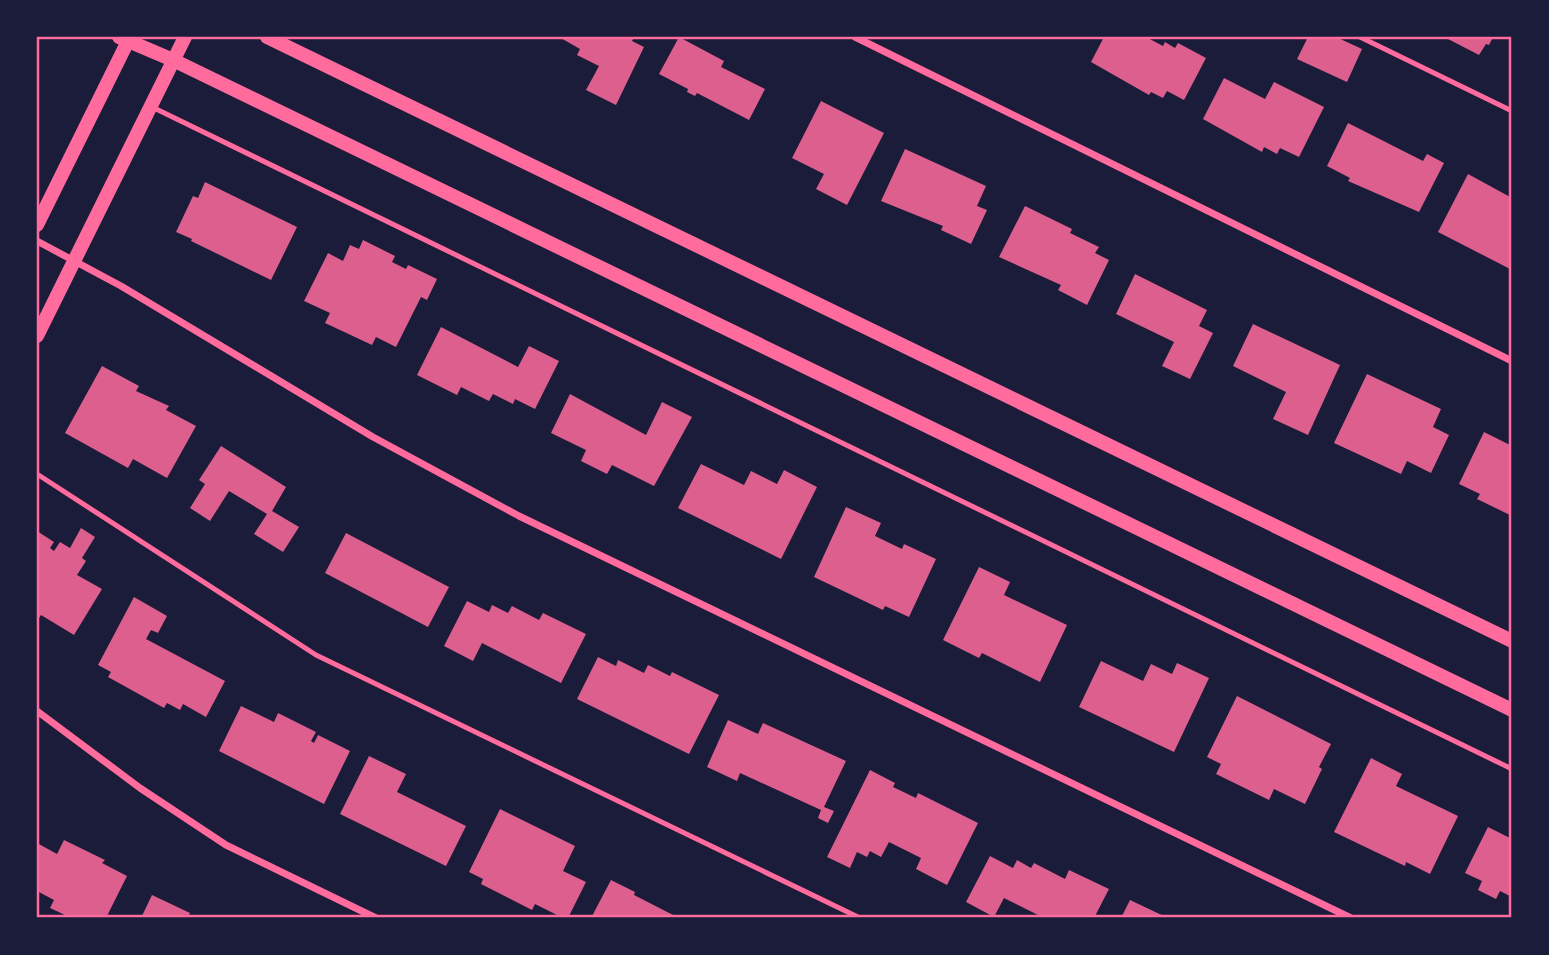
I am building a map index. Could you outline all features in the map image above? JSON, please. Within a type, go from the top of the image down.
[{"type":"main road","points":[[37,336],[185,37]]},
{"type":"main road","points":[[267,37],[1512,641]]},
{"type":"main road","points":[[37,225],[126,38],[1512,710]]},
{"type":"street","points":[[855,37],[1512,361]]},
{"type":"street","points":[[37,241],[75,260],[373,437],[519,516],[1351,918]]},
{"type":"street","points":[[37,711],[140,788],[226,845],[376,918]]},
{"type":"lane","points":[[1360,37],[1512,111]]},
{"type":"lane","points":[[150,106],[1512,769]]},
{"type":"lane","points":[[37,474],[316,654],[860,918]]},
{"type":"building","points":[[559,37],[634,37],[632,41],[644,47],[616,105],[586,90],[599,66],[577,55],[580,49]]},
{"type":"building","points":[[679,37],[724,61],[721,67],[765,89],[749,120],[697,93],[695,96],[687,92],[688,89],[659,74]]},
{"type":"building","points":[[1104,37],[1146,37],[1163,46],[1165,42],[1175,48],[1178,43],[1206,58],[1184,100],[1167,91],[1163,98],[1151,92],[1149,95],[1091,62]]},
{"type":"building","points":[[1308,37],[1336,37],[1362,49],[1347,82],[1297,59]]},
{"type":"building","points":[[1493,37],[1479,55],[1448,39]]},
{"type":"building","points":[[1224,78],[1265,99],[1274,82],[1324,107],[1299,157],[1280,148],[1277,154],[1264,147],[1262,152],[1203,119]]},
{"type":"building","points":[[821,101],[884,133],[847,205],[816,189],[824,174],[792,158]]},
{"type":"building","points":[[1348,123],[1423,161],[1427,154],[1444,163],[1419,212],[1348,181],[1350,178],[1327,166]]},
{"type":"building","points":[[905,149],[986,186],[977,206],[987,210],[971,244],[941,230],[943,226],[881,201]]},
{"type":"building","points":[[1468,174],[1512,198],[1512,270],[1438,232]]},
{"type":"building","points":[[205,182],[297,227],[271,280],[176,232],[193,196],[198,198]]},
{"type":"building","points":[[1025,206],[1072,229],[1070,233],[1099,247],[1095,253],[1109,260],[1087,305],[1058,290],[1061,285],[999,257]]},
{"type":"building","points":[[363,240],[395,256],[392,262],[406,269],[408,265],[437,279],[427,300],[421,297],[396,347],[376,337],[372,345],[325,323],[330,313],[304,301],[328,253],[343,261],[350,245],[359,249]]},
{"type":"building","points":[[1135,274],[1207,310],[1199,326],[1213,333],[1190,379],[1162,366],[1174,342],[1116,314]]},
{"type":"building","points":[[1253,324],[1340,365],[1308,435],[1273,419],[1286,392],[1233,366]]},
{"type":"building","points":[[441,327],[518,367],[529,346],[559,361],[535,409],[515,399],[513,404],[493,394],[489,401],[461,387],[457,395],[417,375]]},
{"type":"building","points":[[102,366],[139,386],[136,391],[169,406],[166,410],[196,426],[167,478],[133,459],[128,468],[65,433]]},
{"type":"building","points":[[1367,374],[1441,409],[1433,427],[1449,435],[1431,473],[1407,461],[1401,474],[1334,443]]},
{"type":"building","points":[[570,394],[646,435],[662,402],[692,417],[654,486],[612,465],[607,474],[581,461],[586,450],[551,433]]},
{"type":"building","points":[[1484,432],[1512,446],[1512,516],[1477,499],[1480,494],[1459,484]]},
{"type":"building","points":[[221,446],[286,487],[272,511],[299,527],[283,552],[254,534],[267,514],[229,491],[210,521],[190,508],[205,484],[199,480]]},
{"type":"building","points":[[701,464],[744,485],[751,471],[777,484],[784,470],[817,487],[781,559],[678,508]]},
{"type":"building","points":[[846,507],[881,523],[875,536],[902,549],[904,544],[936,559],[909,617],[885,606],[883,610],[814,577]]},
{"type":"building","points":[[81,528],[95,537],[82,558],[86,561],[77,575],[102,589],[74,635],[41,615],[37,621],[37,531],[54,542],[50,548],[54,551],[60,542],[70,548]]},
{"type":"building","points":[[346,533],[449,587],[428,627],[325,573]]},
{"type":"building","points":[[979,567],[1010,582],[1004,595],[1067,625],[1040,682],[982,653],[979,658],[943,640]]},
{"type":"building","points":[[134,597],[167,616],[158,633],[151,630],[146,639],[225,681],[206,717],[183,704],[180,710],[167,703],[164,708],[108,677],[111,672],[98,665]]},
{"type":"building","points":[[467,601],[489,612],[492,605],[508,613],[512,606],[539,620],[543,613],[586,634],[561,683],[482,643],[473,661],[444,646]]},
{"type":"building","points":[[598,657],[616,666],[618,660],[644,673],[648,665],[670,676],[672,672],[719,695],[689,754],[577,699]]},
{"type":"building","points":[[1101,661],[1143,681],[1151,664],[1172,674],[1177,663],[1209,678],[1174,752],[1079,707]]},
{"type":"building","points":[[1237,696],[1331,744],[1305,804],[1274,789],[1269,800],[1216,774],[1221,764],[1207,757]]},
{"type":"building","points":[[241,706],[274,722],[278,713],[316,732],[311,741],[314,743],[318,735],[350,751],[324,804],[219,751]]},
{"type":"building","points":[[728,720],[758,734],[763,723],[846,761],[824,807],[834,811],[828,823],[818,818],[821,810],[740,773],[737,781],[707,767]]},
{"type":"building","points":[[369,756],[406,774],[397,792],[466,826],[446,866],[340,814]]},
{"type":"building","points":[[1371,758],[1402,774],[1396,786],[1458,816],[1430,874],[1406,862],[1405,866],[1334,832]]},
{"type":"building","points":[[870,770],[895,783],[893,787],[916,798],[918,793],[978,823],[947,885],[916,869],[921,858],[889,842],[881,857],[870,851],[867,857],[857,852],[850,868],[827,857]]},
{"type":"building","points":[[500,809],[575,846],[563,871],[586,882],[568,918],[535,904],[532,910],[481,884],[483,879],[469,872]]},
{"type":"building","points":[[1488,827],[1512,839],[1512,897],[1500,891],[1496,899],[1478,890],[1482,881],[1465,873]]},
{"type":"building","points":[[64,840],[105,860],[102,863],[127,876],[106,918],[63,918],[65,915],[50,908],[54,900],[37,891],[37,843],[57,854]]},
{"type":"building","points":[[990,856],[1013,868],[1017,860],[1031,868],[1034,863],[1065,879],[1069,870],[1109,889],[1094,918],[1044,918],[1004,898],[994,917],[966,902]]},
{"type":"building","points":[[611,880],[635,892],[634,895],[679,918],[591,918]]},
{"type":"building","points":[[152,895],[190,913],[187,918],[141,918]]},
{"type":"building","points":[[1130,900],[1168,918],[1121,918]]}]
